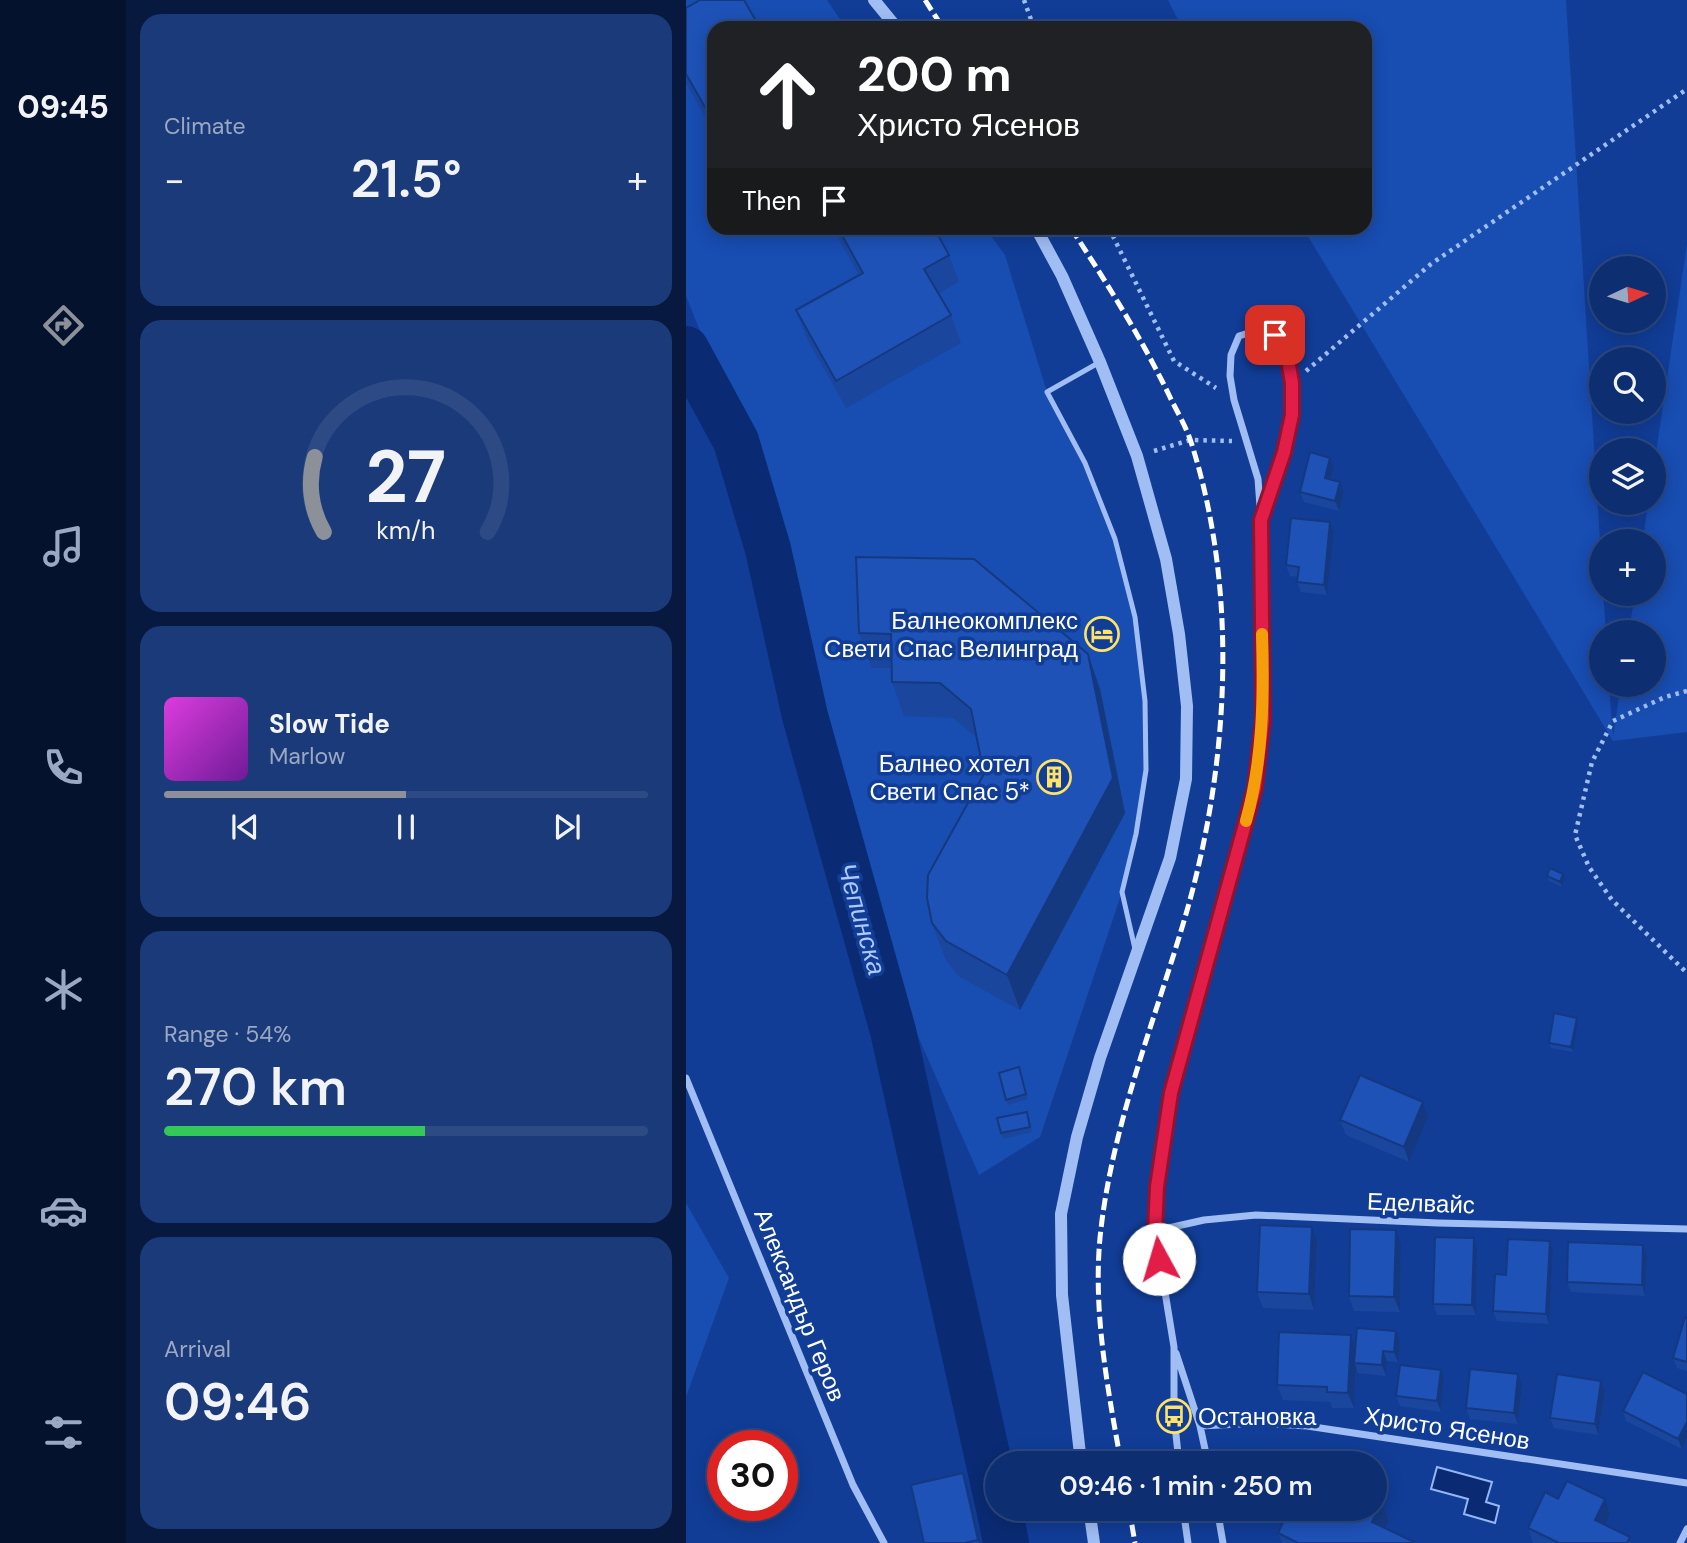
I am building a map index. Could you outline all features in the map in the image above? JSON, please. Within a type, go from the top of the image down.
[{"type":"street","points":[[874,0],[891,21]]},
{"type":"street","points":[[1040,235],[1062,276],[1100,362],[1137,456],[1166,559],[1179,634],[1187,706],[1186,779],[1173,845],[1137,957],[1100,1058],[1077,1137],[1061,1214],[1062,1294],[1080,1451]]},
{"type":"street","points":[[1206,1451],[1174,1347],[1155,1231],[1160,1154],[1171,1093],[1255,788],[1263,720],[1261,520],[1258,478],[1234,400],[1230,376],[1231,355],[1239,336],[1258,330],[1275,335],[1287,354],[1292,383],[1292,415],[1284,452],[1261,520]]},
{"type":"street","name":"Александър Геров","points":[[686,1078],[853,1485],[884,1543]]},
{"type":"street","name":"Еделвайс","points":[[1155,1231],[1204,1220],[1256,1215],[1687,1229]]},
{"type":"street","points":[[1174,1347],[1174,1416],[1178,1451]]},
{"type":"street","name":"Христо Ясенов","points":[[1200,1426],[1260,1423],[1307,1426],[1687,1483]]},
{"type":"street","points":[[1090,1521],[1094,1543]]},
{"type":"street","points":[[1185,1521],[1188,1543]]},
{"type":"street","points":[[1219,1521],[1223,1543]]},
{"type":"street","points":[[1680,1543],[1687,1529]]},
{"type":"lane","points":[[1100,362],[1047,392],[1085,463],[1115,539],[1135,617],[1145,701],[1146,770],[1136,834],[1122,892],[1137,957]]},
{"type":"path","points":[[1024,0],[1032,21]]},
{"type":"path","points":[[1292,383],[1431,264],[1687,89]]},
{"type":"path","points":[[1112,235],[1174,361],[1234,400]]},
{"type":"path","points":[[1137,456],[1190,440],[1248,441]]},
{"type":"path","points":[[1687,691],[1665,697],[1613,721],[1592,762],[1575,835],[1589,867],[1612,900],[1687,973]]},
{"type":"shaded area","points":[[686,0],[827,0],[841,21],[707,21],[707,235],[990,235],[1005,255],[1047,392],[1085,463],[1115,539],[1135,617],[1145,701],[1146,770],[1122,892],[1040,1137],[979,1175],[888,968],[798,649],[777,547],[741,434],[686,296]]},
{"type":"shaded area","points":[[1168,0],[1566,0],[1589,367],[1589,424],[1593,424],[1593,438],[1589,438],[1589,515],[1598,515],[1599,529],[1589,529],[1589,606],[1604,606],[1605,620],[1589,620],[1589,697],[1610,697],[1613,737],[1619,697],[1666,697],[1666,620],[1631,620],[1633,606],[1666,606],[1666,529],[1645,529],[1646,515],[1666,515],[1666,438],[1658,438],[1660,424],[1666,424],[1666,385],[1687,244],[1687,732],[1613,741],[1307,235],[1372,235],[1372,21],[1178,21]]},
{"type":"shaded area","points":[[686,1203],[729,1278],[686,1397]]},
{"type":"shaded area","points":[[1437,1467],[1492,1482],[1486,1502],[1499,1506],[1495,1523],[1464,1514],[1468,1499],[1431,1489]]},
{"type":"building","points":[[700,0],[744,0],[756,21],[707,21],[707,111],[686,74],[686,8]]},
{"type":"building","points":[[842,235],[938,235],[949,255],[924,269],[951,315],[836,381],[796,310],[863,273]]},
{"type":"building","points":[[1310,452],[1330,458],[1325,478],[1340,482],[1335,501],[1300,492]]},
{"type":"building","points":[[1291,518],[1330,522],[1324,585],[1297,582],[1299,567],[1286,565]]},
{"type":"building","name":"Балнео хотел Свети Спас 5*","points":[[856,557],[974,559],[1088,654],[1113,778],[1007,975],[946,941],[932,923],[927,898],[928,875],[984,774],[971,709],[940,683],[892,682],[891,634],[859,633]]},
{"type":"building","points":[[1550,868],[1563,874],[1560,882],[1547,876]]},
{"type":"building","points":[[1554,1013],[1577,1018],[1571,1047],[1549,1043]]},
{"type":"building","points":[[1019,1067],[1026,1094],[1006,1100],[999,1073]]},
{"type":"building","points":[[1360,1075],[1423,1102],[1404,1147],[1340,1120]]},
{"type":"building","points":[[1027,1112],[1030,1127],[1001,1133],[997,1118]]},
{"type":"building","points":[[1260,1225],[1312,1227],[1309,1294],[1257,1292]]},
{"type":"building","points":[[1350,1229],[1396,1230],[1394,1297],[1349,1296]]},
{"type":"building","points":[[1435,1237],[1474,1238],[1472,1305],[1433,1304]]},
{"type":"building","points":[[1508,1239],[1550,1241],[1546,1314],[1493,1311],[1495,1274],[1506,1275]]},
{"type":"building","points":[[1568,1242],[1643,1245],[1642,1285],[1567,1282]]},
{"type":"building","points":[[1685,1317],[1687,1318],[1687,1362],[1673,1358]]},
{"type":"building","points":[[1357,1328],[1396,1331],[1394,1352],[1383,1351],[1382,1365],[1354,1363]]},
{"type":"building","points":[[1279,1332],[1351,1335],[1348,1393],[1327,1392],[1327,1387],[1277,1385]]},
{"type":"building","points":[[1400,1365],[1441,1370],[1437,1401],[1396,1396]]},
{"type":"building","points":[[1470,1369],[1518,1374],[1514,1413],[1466,1408]]},
{"type":"building","points":[[1643,1372],[1687,1394],[1687,1422],[1678,1439],[1623,1411]]},
{"type":"building","points":[[1557,1374],[1601,1381],[1595,1424],[1550,1418]]},
{"type":"building","points":[[963,1473],[978,1540],[964,1543],[924,1543],[911,1485]]},
{"type":"building","points":[[1567,1481],[1605,1499],[1595,1520],[1630,1537],[1627,1543],[1559,1543],[1528,1528],[1545,1492],[1558,1499]]},
{"type":"building","points":[[1284,1521],[1372,1521],[1416,1543],[1298,1543],[1278,1533]]},
{"type":"waterway","name":"Чепинска","points":[[686,349],[736,441],[768,549],[805,716],[893,1031],[986,1451]]},
{"type":"waterway","name":"Чепинска","points":[[1002,1521],[1006,1543]]},
{"type":"railway","points":[[925,0],[938,21]]},
{"type":"railway","points":[[1075,235],[1135,331],[1189,436],[1206,499],[1217,558],[1222,618],[1223,678],[1219,738],[1201,857],[1124,1115],[1100,1238],[1100,1323],[1119,1451]]},
{"type":"railway","points":[[1131,1521],[1135,1543]]},
{"type":"slow traffic","points":[[1246,821],[1255,788],[1263,720],[1262,634]]},
{"type":"place","name":"Балнеокомплекс Свети Спас Велинград","points":[[1102,634]]},
{"type":"place","name":"Балнео хотел Свети Спас 5*","points":[[1054,777]]},
{"type":"place","name":"Остановка","points":[[1174,1416]]},
{"type":"route","points":[[1159,1259],[1155,1231],[1157,1187],[1171,1093],[1255,788],[1263,720],[1261,520],[1284,452],[1292,415],[1292,383],[1287,354],[1275,335]]}]
